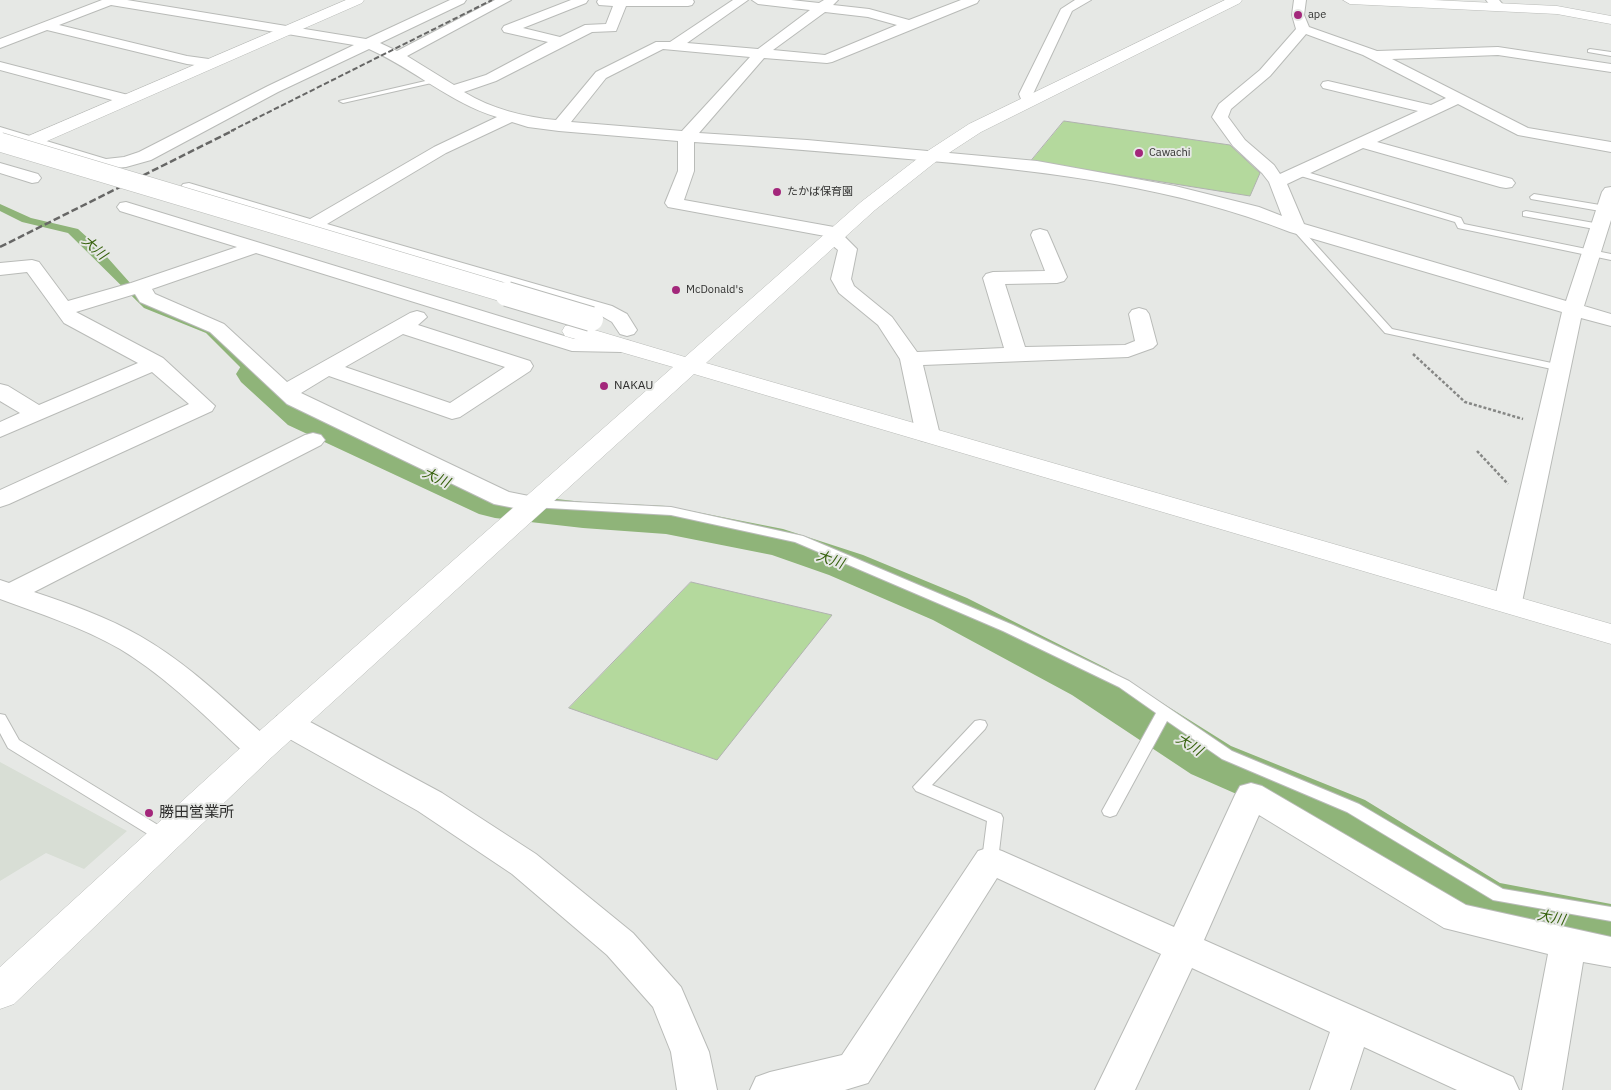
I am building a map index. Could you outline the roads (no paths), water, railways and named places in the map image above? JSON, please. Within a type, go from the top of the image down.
[{"type":"street","points":[[32,141],[357,0]]},
{"type":"street","points":[[0,132],[105,164],[126,162],[145,156],[273,89],[460,0]]},
{"type":"street","points":[[397,56],[504,0]]},
{"type":"street","points":[[562,41],[509,29],[582,0]]},
{"type":"street","points":[[589,0],[687,6]]},
{"type":"street","points":[[559,126],[601,75],[667,46],[742,0]]},
{"type":"street","points":[[758,0],[827,4],[868,12],[910,24]]},
{"type":"street","points":[[1028,101],[1026,94],[1067,9],[1085,0]]},
{"type":"street","points":[[0,992],[260,749],[868,206],[932,156],[975,128],[1235,0]]},
{"type":"street","points":[[1300,0],[1298,15],[1303,29]]},
{"type":"street","points":[[1350,0],[1496,3],[1557,10],[1611,20]]},
{"type":"street","points":[[0,44],[111,1],[370,44],[397,56],[467,100],[528,122],[1038,166],[1175,191],[1253,211],[1296,228],[1611,320]]},
{"type":"street","points":[[667,46],[827,59],[967,1]]},
{"type":"street","points":[[452,91],[491,78],[590,28],[610,28],[621,2]]},
{"type":"street","points":[[827,4],[761,54],[686,137],[686,171],[674,203],[836,235],[848,249],[841,279],[846,289],[885,321],[911,359],[928,435]]},
{"type":"street","points":[[45,26],[187,60],[211,63]]},
{"type":"street","points":[[1303,29],[1374,55],[1524,132],[1611,147]]},
{"type":"street","points":[[1296,228],[1277,182],[1268,169],[1239,142],[1220,117],[1224,107],[1265,73],[1303,29]]},
{"type":"street","points":[[667,46],[674,30]]},
{"type":"street","points":[[1374,55],[1498,51],[1611,68]]},
{"type":"street","points":[[0,66],[127,99]]},
{"type":"street","points":[[1328,85],[1432,110]]},
{"type":"street","points":[[1277,182],[1459,98]]},
{"type":"street","points":[[312,225],[440,150],[511,117]]},
{"type":"street","points":[[0,142],[591,319],[624,338]]},
{"type":"street","points":[[1362,142],[1506,183]]},
{"type":"street","points":[[0,156],[573,331],[624,338],[698,359],[928,435],[1508,602],[1611,634]]},
{"type":"street","points":[[0,168],[32,178]]},
{"type":"street","points":[[189,188],[605,310],[620,318],[624,338]]},
{"type":"street","points":[[1508,602],[1573,309],[1608,200]]},
{"type":"street","points":[[126,207],[572,345],[624,338]]},
{"type":"street","points":[[1016,354],[993,278],[1057,277],[1040,235]]},
{"type":"street","points":[[64,309],[135,288],[256,247]]},
{"type":"street","points":[[0,269],[32,266],[71,319],[155,363],[204,406],[0,499]]},
{"type":"street","points":[[135,288],[147,298],[217,328],[286,392],[304,403],[503,499],[536,504]]},
{"type":"street","points":[[286,392],[440,304]]},
{"type":"street","points":[[911,359],[1128,351],[1146,344],[1139,314]]},
{"type":"street","points":[[329,369],[452,412],[522,366],[402,326]]},
{"type":"street","points":[[0,430],[155,363]]},
{"type":"street","points":[[0,391],[37,413]]},
{"type":"street","points":[[5,591],[313,440]]},
{"type":"street","points":[[5,591],[82,620],[130,642],[161,662],[260,749]]},
{"type":"street","points":[[288,724],[430,802],[524,864],[620,944],[668,998],[690,1052],[697,1090]]},
{"type":"street","points":[[1116,1090],[1251,795],[1457,918],[1611,952]]},
{"type":"street","points":[[770,1090],[854,1070],[990,860],[1499,1090]]},
{"type":"street","points":[[1542,1090],[1568,944]]},
{"type":"street","points":[[1330,1090],[1352,1023]]},
{"type":"lane","points":[[1590,51],[1611,54]]},
{"type":"lane","points":[[343,101],[434,81]]},
{"type":"lane","points":[[1298,172],[1458,220],[1461,226],[1611,257]]},
{"type":"lane","points":[[1534,197],[1608,200]]},
{"type":"lane","points":[[1526,214],[1600,227]]},
{"type":"lane","points":[[1296,228],[1389,331],[1561,368]]},
{"type":"lane","points":[[536,504],[670,511],[798,539],[1017,633],[1124,684],[1227,755],[1353,808],[1499,894],[1611,914]]},
{"type":"lane","points":[[1110,811],[1164,712]]},
{"type":"lane","points":[[0,719],[13,744],[165,837]]},
{"type":"lane","points":[[980,725],[921,787],[995,818],[990,860]]},
{"type":"water","points":[[0,204],[31,218],[78,229],[99,248],[147,302],[211,330],[306,415],[299,418],[242,369],[206,333],[144,308],[68,233],[22,222],[0,211]]},
{"type":"waterway","name":"大川","points":[[255,374],[302,416],[495,505],[583,515],[666,520],[783,543],[846,565],[950,609],[1090,682],[1211,760],[1344,816],[1486,906],[1611,930]]},
{"type":"railway","points":[[231,131],[492,0]]},
{"type":"railway","points":[[0,247],[234,130]]},
{"type":"place","name":"ape","points":[[1298,15]]},
{"type":"place","name":"Cawachi","points":[[1139,153]]},
{"type":"place","name":"たかば保育園","points":[[777,192]]},
{"type":"place","name":"McDonald's","points":[[676,290]]},
{"type":"place","name":"NAKAU","points":[[604,386]]},
{"type":"place","name":"勝田営業所","points":[[149,813]]}]
